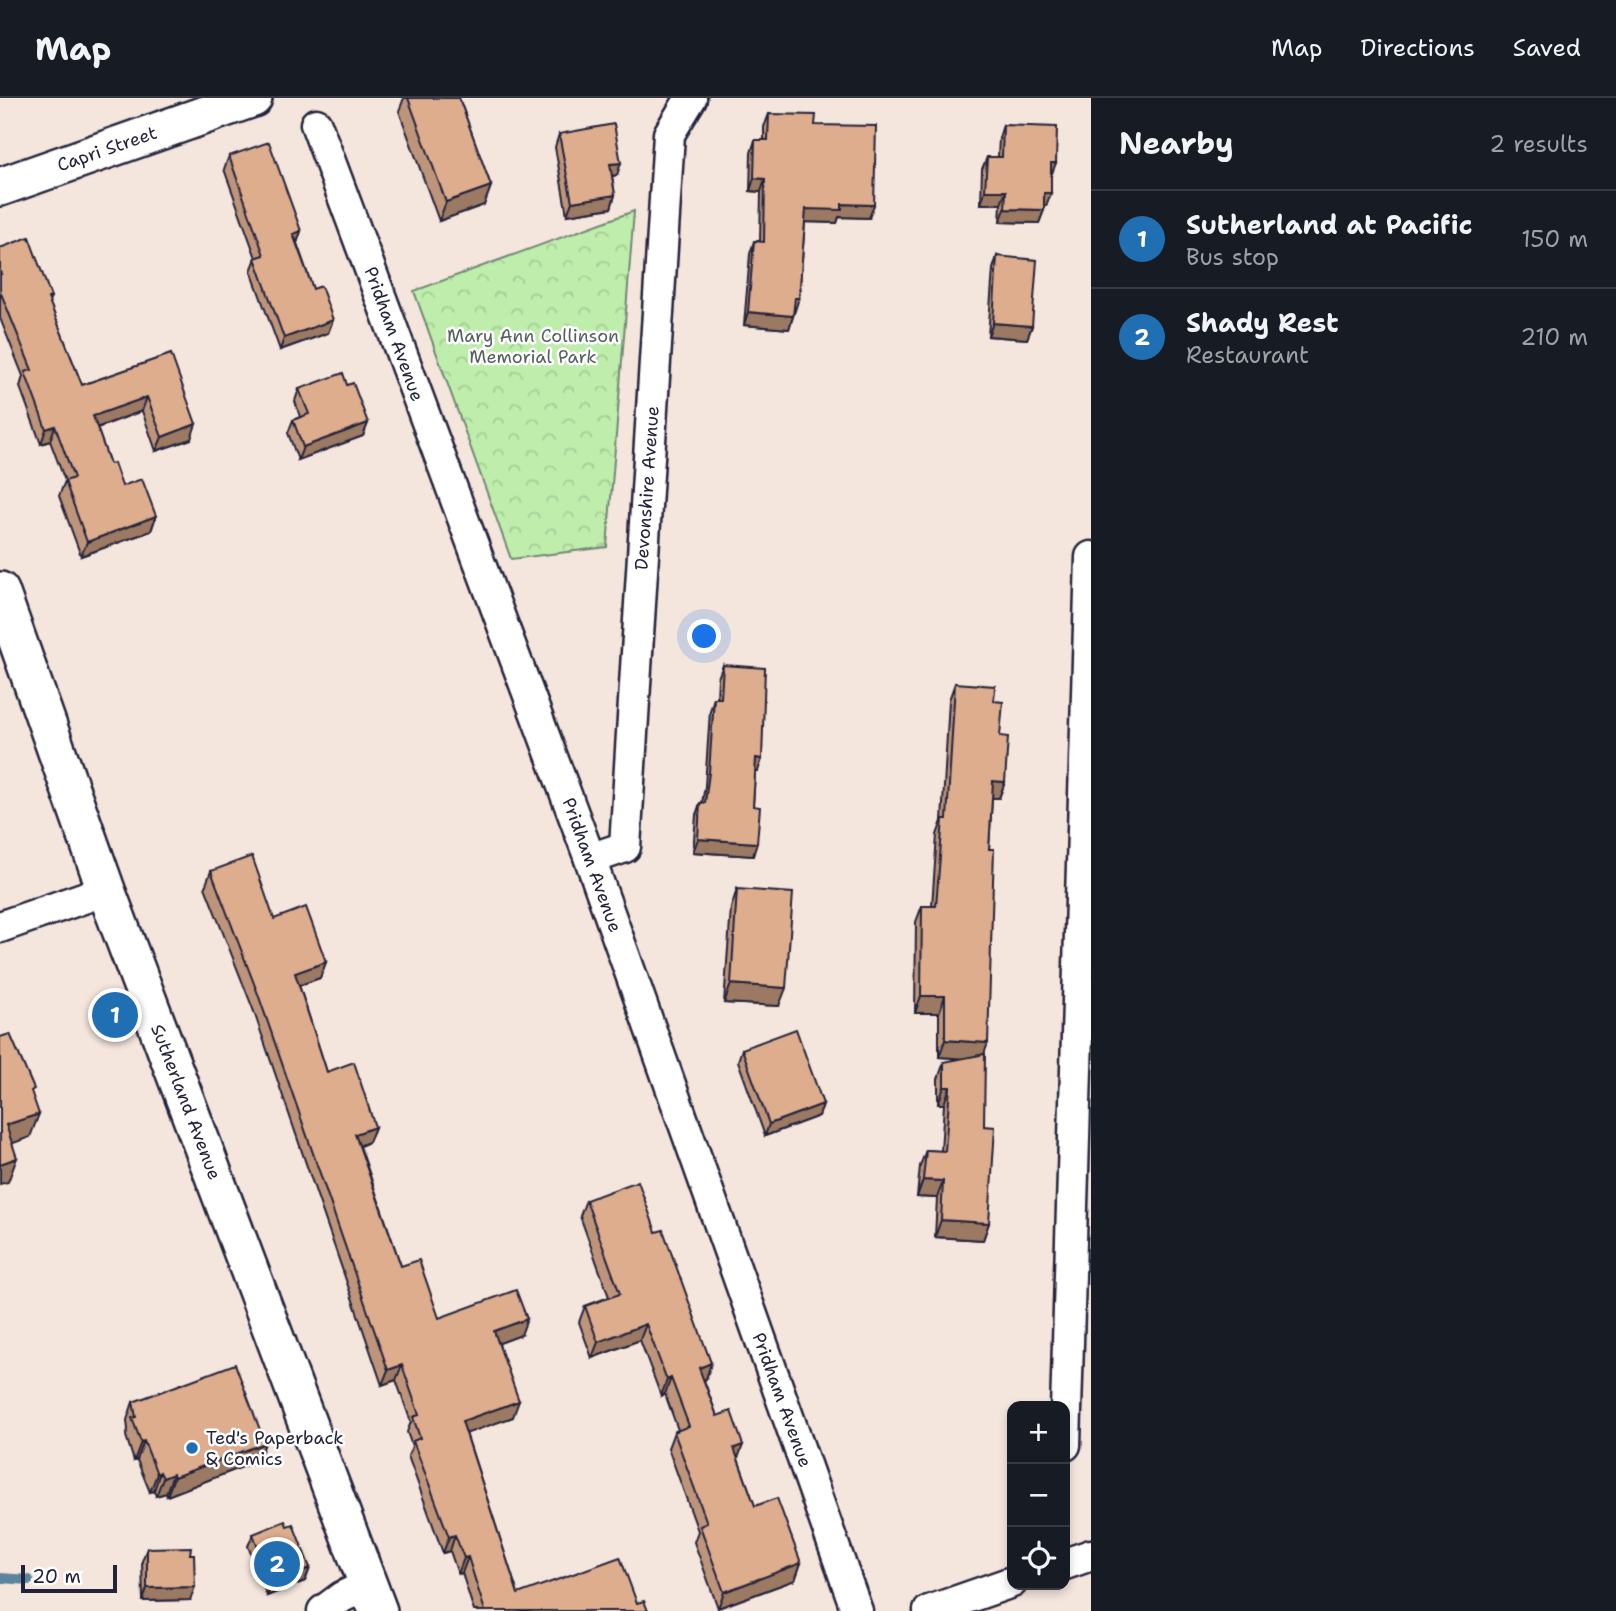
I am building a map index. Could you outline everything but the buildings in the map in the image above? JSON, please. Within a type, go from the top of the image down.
[{"type":"street","name":"Capri Street","points":[[0,187],[253,98]]},
{"type":"street","name":"Devonshire Avenue","points":[[590,859],[625,847],[669,134],[691,98]]},
{"type":"street","name":"Pridham Avenue","points":[[316,124],[590,859],[857,1611]]},
{"type":"street","points":[[1066,1401],[1091,557]]},
{"type":"street","name":"Sutherland Avenue","points":[[0,591],[106,890],[373,1598]]},
{"type":"street","points":[[0,927],[106,890]]},
{"type":"street","points":[[1070,1562],[1091,1555]]},
{"type":"street","points":[[929,1611],[1007,1584]]},
{"type":"street","points":[[323,1611],[342,1597],[373,1598]]},
{"type":"green space","name":"Mary Ann Collinson Memorial Park","points":[[634,211],[607,547],[511,559],[414,291]]},
{"type":"waterway","points":[[0,1578],[29,1580]]},
{"type":"place","name":"Sutherland at Pacific","points":[[115,1015]]},
{"type":"place","name":"Ted's Paperback & Comics","points":[[192,1448]]},
{"type":"place","name":"Shady Rest","points":[[277,1564]]}]
